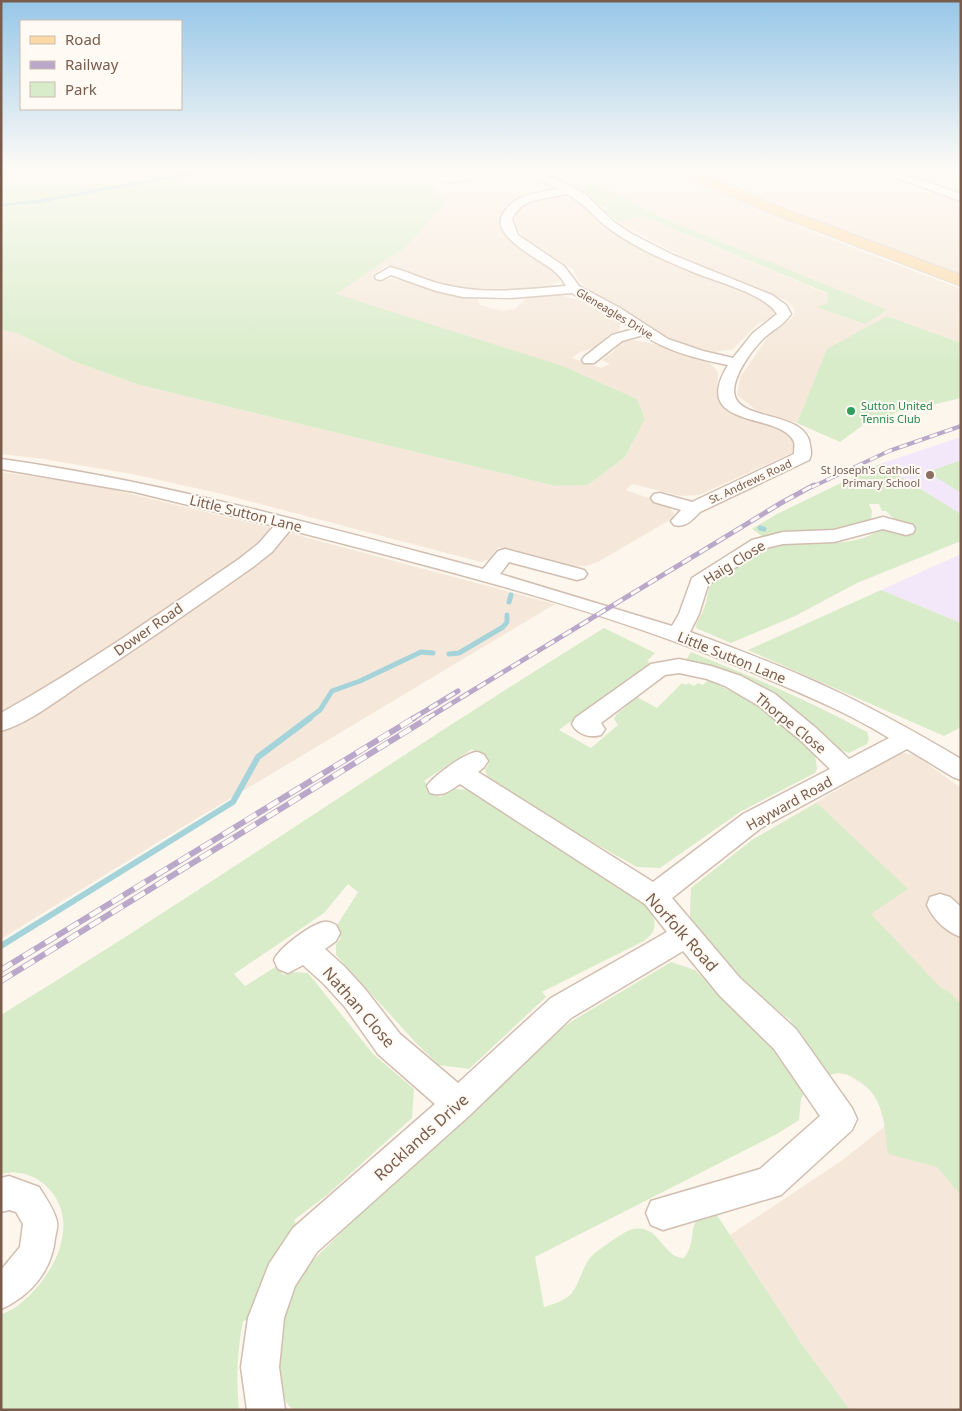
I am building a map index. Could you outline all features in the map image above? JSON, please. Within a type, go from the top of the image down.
[{"type":"main road","points":[[839,235],[961,281]]},
{"type":"street","name":"Gleneagles Drive","points":[[512,235],[560,269],[574,289],[615,311],[663,342],[687,352],[738,363]]},
{"type":"street","name":"St. Andrews Road","points":[[627,235],[689,266],[778,304],[784,314],[782,319],[757,337],[738,363],[727,380],[726,394],[728,401],[734,408],[791,429],[800,438],[804,449],[803,456],[694,508],[680,521]]},
{"type":"street","points":[[381,276],[390,271],[436,287],[460,292],[508,294],[574,289]]},
{"type":"street","points":[[589,360],[618,338],[644,331]]},
{"type":"street","name":"Little Sutton Lane","points":[[1,464],[150,489],[488,576],[678,634],[823,694],[907,739],[961,771]]},
{"type":"street","name":"St. Andrews Road","points":[[660,498],[694,508]]},
{"type":"street","name":"Haig Close","points":[[678,634],[689,614],[699,582],[759,544],[783,538],[834,536],[879,516],[906,529]]},
{"type":"street","name":"Dower Road","points":[[1,723],[126,646],[246,563],[265,548],[286,524]]},
{"type":"street","points":[[488,576],[505,555],[577,574]]},
{"type":"street","name":"Thorpe Close","points":[[593,729],[583,724],[658,670],[679,666],[711,673],[767,700],[808,734],[847,771]]},
{"type":"street","name":"Hayward Road","points":[[654,896],[752,821],[907,739]]},
{"type":"street","name":"Norfolk Road","points":[[458,773],[654,896],[730,987],[785,1039],[841,1119],[770,1183],[662,1213]]},
{"type":"street","points":[[940,906],[961,926]]},
{"type":"street","name":"Rocklands Drive","points":[[266,1410],[260,1367],[266,1318],[281,1276],[305,1240],[459,1104],[561,1008],[686,935]]},
{"type":"street","name":"Nathan Close","points":[[306,947],[355,998],[389,1044],[459,1104]]},
{"type":"street","points":[[1,1195],[9,1193],[27,1199],[40,1222],[36,1254],[14,1282],[1,1291]]},
{"type":"shaded area","points":[[417,235],[505,235],[507,238],[548,265],[561,280],[547,287],[525,289],[459,288],[387,265],[371,276],[476,296],[480,305],[501,311],[515,309],[529,296],[556,294],[586,302],[606,311],[621,321],[619,331],[608,335],[595,348],[580,352],[572,358],[601,368],[610,364],[602,360],[614,351],[621,342],[633,340],[658,345],[709,362],[718,372],[717,395],[721,403],[740,416],[788,431],[795,437],[794,452],[699,495],[681,496],[632,484],[626,490],[665,504],[674,513],[673,518],[598,562],[586,566],[573,566],[498,547],[489,559],[481,562],[218,493],[132,474],[44,459],[1,454],[1,330],[17,333],[75,362],[140,385],[555,486],[588,485],[625,457],[645,419],[637,399],[563,366],[335,294],[407,246]]},
{"type":"shaded area","points":[[522,235],[618,235],[699,275],[767,303],[773,307],[775,313],[772,317],[758,324],[733,349],[713,352],[686,344],[663,335],[623,308],[593,293],[578,280],[573,269]]},
{"type":"shaded area","points":[[641,235],[687,235],[827,294],[829,303],[817,307],[864,324],[886,311],[703,235],[820,235],[961,289],[961,343],[887,316],[827,350],[797,423],[756,410],[737,395],[740,377],[770,334],[791,319],[795,313],[793,307],[787,301],[678,255]]},
{"type":"shaded area","points":[[855,235],[961,235],[961,274]]},
{"type":"shaded area","name":"St Joseph's Catholic Primary School","points":[[961,437],[961,514],[880,464]]},
{"type":"shaded area","points":[[1,472],[99,486],[271,528],[555,604],[181,828],[1,939]]},
{"type":"shaded area","points":[[961,554],[961,623],[881,590]]},
{"type":"shaded area","points":[[900,753],[915,755],[961,788],[961,1410],[850,1410],[801,1343],[730,1235],[844,1159],[885,1126],[877,1098],[871,1090],[848,1075],[836,1072],[830,1075],[790,1020],[750,987],[690,918],[691,888],[752,840]]},
{"type":"green space","points":[[1,235],[417,235],[407,246],[336,294],[563,366],[637,399],[645,419],[625,457],[588,485],[555,486],[140,385],[75,362],[17,333],[1,330]]},
{"type":"green space","points":[[687,235],[704,235],[887,310],[865,324],[816,307],[828,303],[827,293]]},
{"type":"green space","points":[[887,316],[961,343],[961,398],[928,406],[916,401],[877,423],[870,420],[840,442],[797,423],[827,349]]},
{"type":"green space","points":[[961,460],[961,493],[928,472]]},
{"type":"green space","points":[[880,464],[961,514],[961,541],[857,583],[795,616],[731,643],[696,628],[709,588],[704,586],[764,547],[782,543],[852,541],[876,532],[874,530],[908,524],[894,519],[886,511],[882,511],[879,504],[869,504],[872,511],[871,520],[842,530],[762,536],[752,529],[777,514]]},
{"type":"green space","points":[[881,590],[961,623],[961,727],[944,736],[748,650]]},
{"type":"green space","points":[[604,628],[655,653],[647,661],[650,663],[559,730],[591,748],[618,725],[614,719],[616,715],[637,697],[657,708],[682,683],[694,686],[698,683],[703,685],[708,680],[757,704],[772,715],[815,756],[817,768],[815,773],[740,812],[660,868],[637,867],[562,825],[487,776],[485,769],[489,764],[472,749],[424,781],[440,797],[455,789],[468,790],[644,903],[653,918],[653,932],[644,941],[542,992],[546,997],[469,1069],[439,1065],[416,1043],[336,955],[336,944],[341,938],[334,930],[358,892],[348,884],[324,913],[234,974],[245,986],[277,966],[283,975],[292,972],[308,973],[373,1054],[414,1089],[412,1118],[327,1195],[294,1220],[298,1227],[268,1270],[250,1319],[243,1321],[238,1365],[239,1410],[1,1410],[1,1315],[19,1305],[45,1278],[60,1246],[63,1230],[62,1213],[56,1198],[44,1184],[24,1174],[12,1172],[1,1174],[1,1015]]},
{"type":"green space","points":[[691,652],[780,689],[846,721],[867,732],[869,739],[867,744],[849,753],[841,750],[685,662]]},
{"type":"green space","points":[[817,803],[908,889],[871,914],[941,988],[948,991],[961,1004],[960,1194],[937,1167],[888,1154],[884,1120],[877,1101],[871,1092],[864,1084],[853,1077],[839,1073],[830,1075],[790,1020],[750,987],[690,918],[691,888],[752,840]]},
{"type":"green space","points":[[671,962],[695,970],[773,1049],[804,1093],[801,1099],[799,1120],[777,1134],[535,1257],[544,1307],[569,1296],[575,1289],[589,1259],[608,1243],[630,1230],[640,1229],[648,1231],[671,1253],[677,1257],[684,1258],[689,1250],[694,1225],[698,1219],[713,1209],[801,1343],[850,1410],[294,1410],[286,1401],[281,1387],[280,1350],[286,1311],[291,1295],[296,1282],[306,1267],[394,1181],[560,1030]]},
{"type":"waterway","points":[[760,528],[764,529]]},
{"type":"waterway","points":[[509,602],[511,595]]},
{"type":"waterway","points":[[449,654],[459,653],[503,627],[507,622],[507,615]]},
{"type":"waterway","points":[[308,719],[320,710],[332,691],[360,681],[421,652],[433,653]]},
{"type":"waterway","points":[[1,946],[233,802],[258,757],[310,718]]},
{"type":"railway","points":[[812,487],[889,451],[961,426]]},
{"type":"railway","points":[[426,719],[781,503],[814,485]]},
{"type":"railway","points":[[412,719],[458,691]]},
{"type":"railway","points":[[1,970],[414,718]]},
{"type":"railway","points":[[1,981],[428,718]]},
{"type":"place","name":"Sutton United Tennis Club","points":[[851,411]]},
{"type":"place","name":"St Joseph's Catholic Primary School","points":[[930,475]]}]
